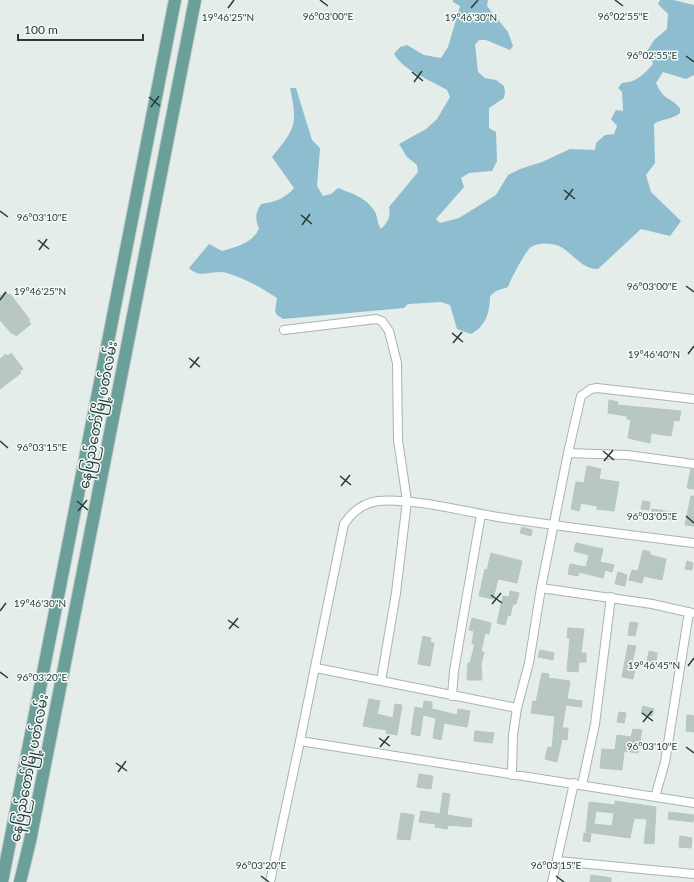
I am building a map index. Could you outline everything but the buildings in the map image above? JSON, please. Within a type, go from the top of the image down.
[{"type":"main road","points":[[2,882],[175,0]]},
{"type":"main road","name":"နေပြည်တော်မြို့ပတ်လမ်း","points":[[20,882],[30,841],[195,0]]},
{"type":"street","points":[[284,330],[376,320],[382,321],[389,331],[397,363],[398,440],[407,501],[396,594],[381,681]]},
{"type":"street","points":[[512,775],[513,735],[517,708],[529,663],[541,588],[581,396],[597,388],[694,399]]},
{"type":"street","points":[[568,453],[627,455],[694,464]]},
{"type":"street","points":[[270,882],[316,668],[324,616],[344,524],[349,516],[358,508],[377,501],[407,501],[554,525],[694,543]]},
{"type":"street","points":[[452,696],[454,671],[481,514]]},
{"type":"street","points":[[541,588],[611,597],[691,613],[665,762],[656,796]]},
{"type":"street","points":[[552,882],[595,724],[611,597]]},
{"type":"street","points":[[316,668],[517,708]]},
{"type":"street","points":[[300,741],[694,803]]},
{"type":"street","points":[[558,861],[694,874]]},
{"type":"water","points":[[453,0],[488,0],[487,6],[508,32],[513,46],[510,50],[486,40],[479,40],[475,45],[478,72],[485,78],[496,80],[504,86],[504,98],[489,108],[489,128],[496,132],[497,161],[492,171],[469,173],[461,178],[464,187],[436,219],[440,223],[459,218],[496,195],[508,175],[570,149],[595,150],[596,143],[605,135],[614,134],[617,126],[611,119],[616,110],[623,111],[622,92],[618,88],[622,83],[632,81],[639,77],[653,64],[648,50],[654,40],[667,29],[668,14],[658,4],[660,0],[673,0],[694,5],[694,75],[686,79],[663,72],[656,83],[664,96],[680,108],[680,113],[674,117],[654,124],[655,163],[646,175],[651,192],[681,221],[670,236],[641,229],[598,269],[582,264],[559,246],[552,244],[534,245],[526,253],[508,287],[496,291],[490,296],[488,313],[484,323],[471,334],[457,329],[450,305],[441,302],[408,304],[404,308],[283,319],[277,315],[275,311],[277,298],[259,287],[227,273],[217,272],[202,274],[189,268],[209,244],[222,251],[239,246],[252,238],[259,229],[256,216],[261,204],[279,199],[287,195],[294,188],[272,157],[286,140],[293,126],[294,110],[290,88],[296,88],[312,140],[320,148],[317,186],[323,196],[331,194],[338,188],[363,199],[375,212],[381,229],[390,214],[389,207],[418,172],[417,165],[407,157],[399,144],[426,129],[437,119],[450,97],[447,90],[404,66],[394,54],[400,47],[407,45],[424,55],[441,58],[448,47],[460,6],[453,2]]}]
